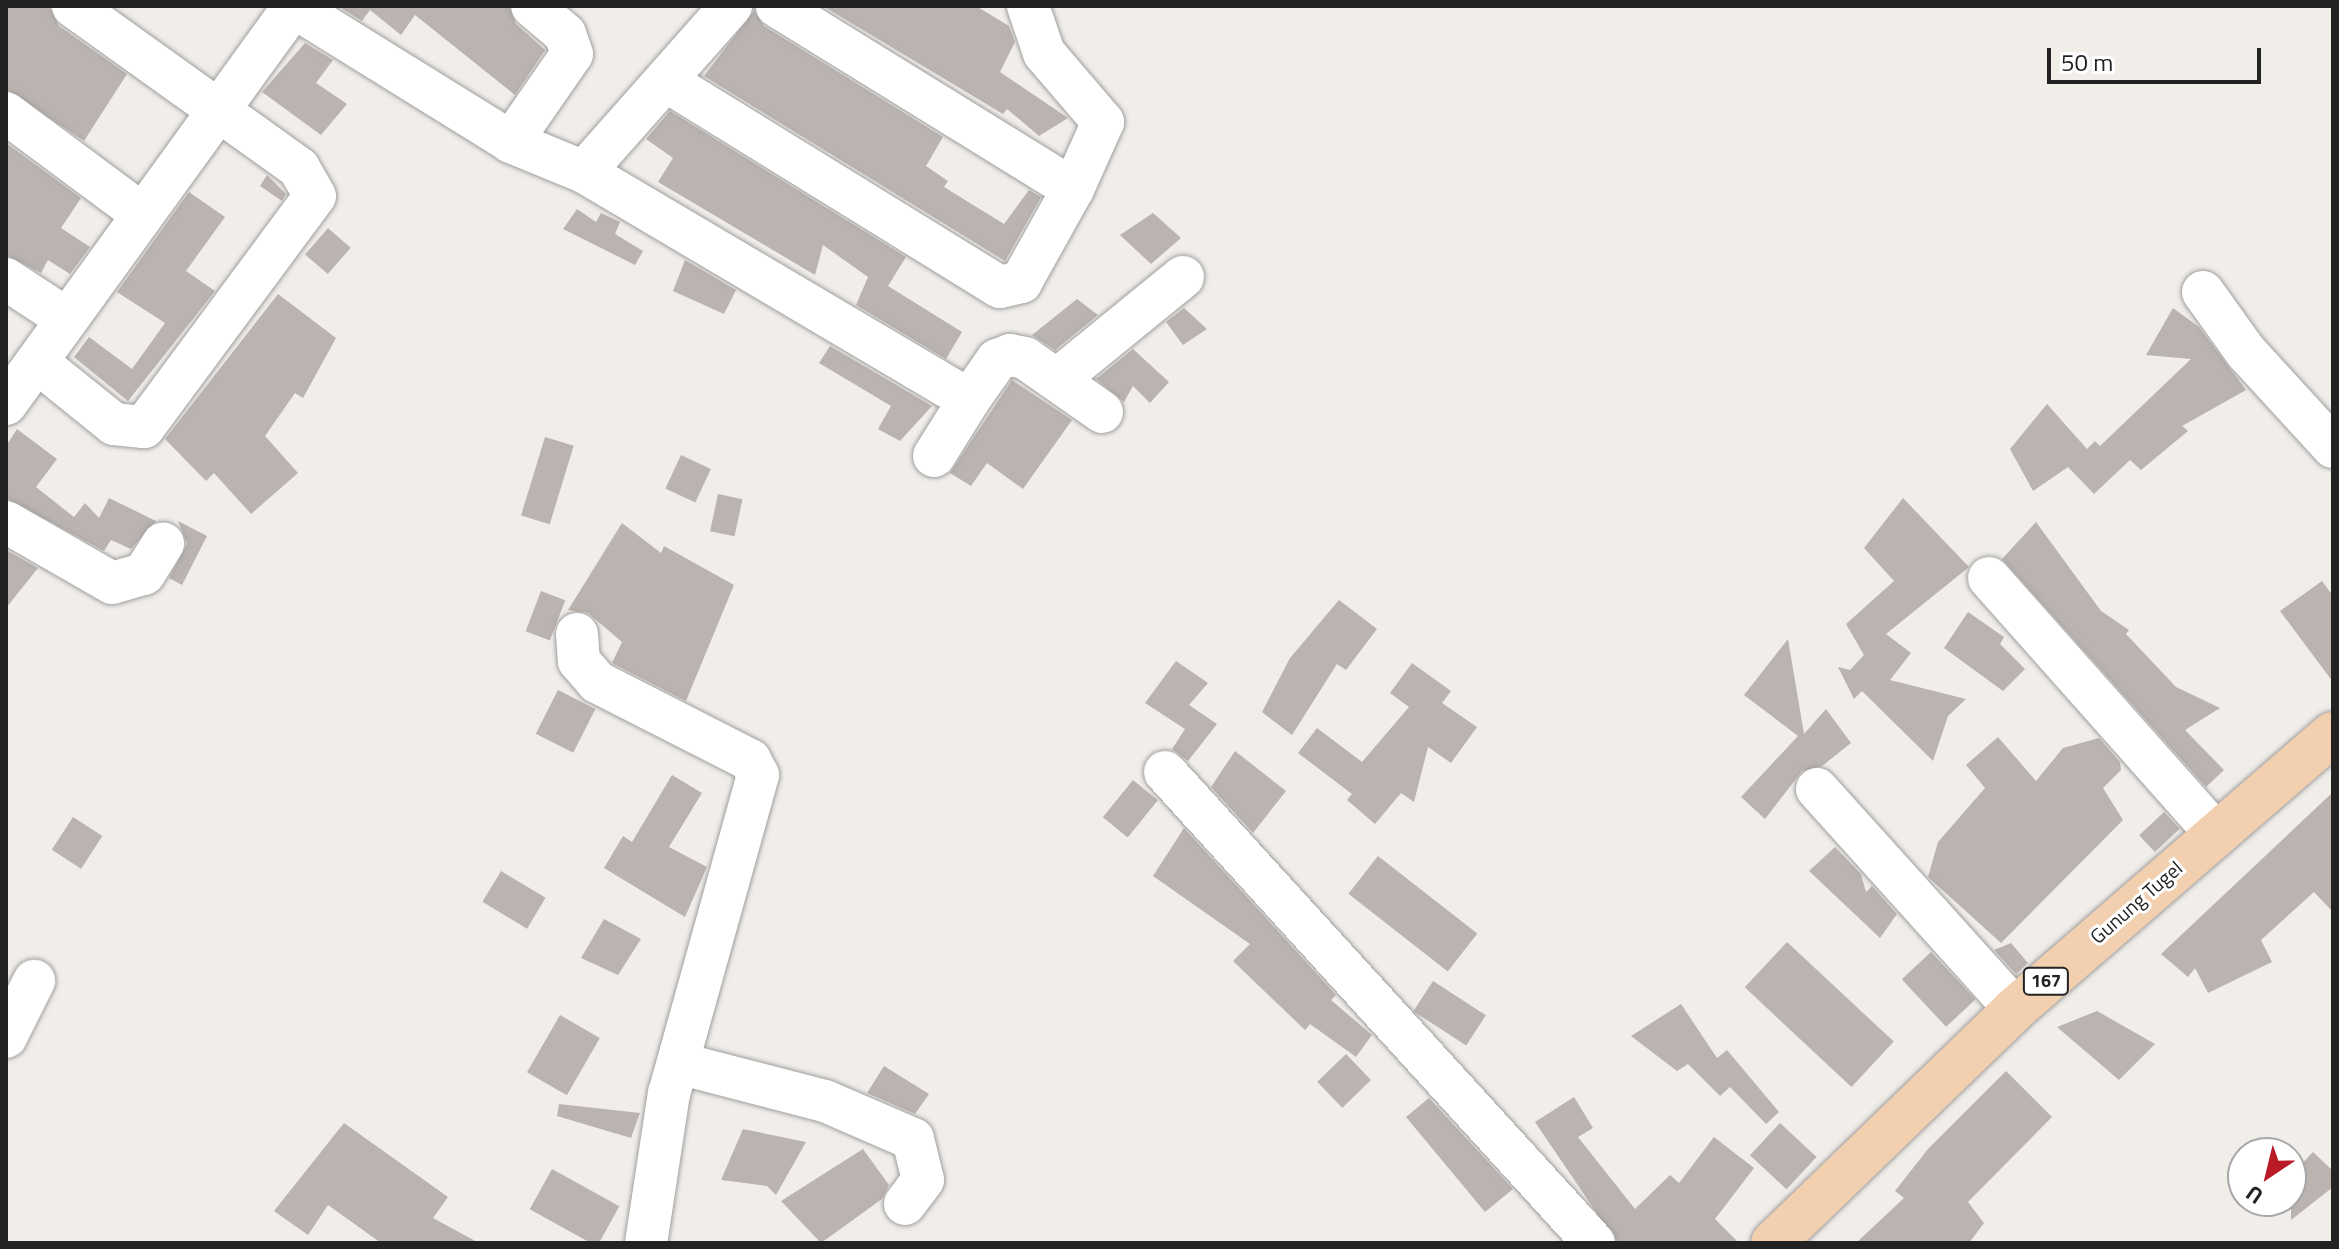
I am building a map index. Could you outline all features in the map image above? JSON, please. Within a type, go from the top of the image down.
[{"type":"main road","name":"Gunung Tugel","points":[[1773,1243],[2015,1009],[2333,734]]},
{"type":"street","points":[[37,362],[114,424],[144,427],[311,205],[310,178],[73,6]]},
{"type":"street","points":[[6,404],[216,108],[293,6],[511,142],[584,172],[969,400]]},
{"type":"street","points":[[511,142],[572,54],[565,34],[532,6]]},
{"type":"street","points":[[584,172],[731,6]]},
{"type":"street","points":[[777,6],[1073,189]]},
{"type":"street","points":[[666,81],[1000,287],[1021,282],[1073,189],[1103,122],[1044,53],[1025,8]]},
{"type":"street","points":[[6,113],[142,214]]},
{"type":"street","points":[[1059,378],[1183,277]]},
{"type":"street","points":[[6,279],[67,319]]},
{"type":"street","points":[[2203,292],[2333,447]]},
{"type":"street","points":[[934,456],[997,360],[1010,355],[1059,378],[1102,412]]},
{"type":"street","points":[[6,522],[112,583],[144,574],[163,543]]},
{"type":"street","points":[[1989,578],[2216,834]]},
{"type":"street","points":[[577,634],[579,661],[597,682],[750,760],[758,775],[678,1063],[646,1243]]},
{"type":"street","points":[[1165,772],[1594,1243]]},
{"type":"street","points":[[1817,789],[2015,1009]]},
{"type":"street","points":[[6,1037],[34,981]]},
{"type":"street","points":[[678,1063],[825,1101],[913,1139],[923,1180],[905,1204]]},
{"type":"building","points":[[6,6],[49,6],[59,26],[127,74],[84,141],[6,89]]},
{"type":"building","points":[[338,6],[509,6],[516,24],[545,50],[515,95],[415,15],[401,35],[370,10],[362,21]]},
{"type":"building","points":[[823,6],[976,6],[1009,26],[1015,42],[1000,72],[1068,118],[1039,136],[1007,109],[1003,114]]},
{"type":"building","points":[[754,11],[764,26],[943,137],[926,166],[948,181],[944,187],[1004,224],[1029,190],[1041,197],[1005,261],[704,76]]},
{"type":"building","points":[[305,43],[333,60],[316,83],[347,104],[321,135],[262,92]]},
{"type":"building","points":[[670,111],[906,257],[888,286],[962,332],[946,359],[856,305],[868,277],[823,245],[815,275],[658,182],[673,158],[646,139]]},
{"type":"building","points":[[6,143],[81,198],[61,228],[90,247],[70,274],[48,260],[41,273],[6,255]]},
{"type":"building","points":[[267,175],[286,194],[282,201],[260,186]]},
{"type":"building","points":[[189,192],[225,217],[186,271],[215,291],[128,401],[74,357],[89,337],[132,369],[165,323],[117,292]]},
{"type":"building","points":[[577,209],[596,222],[601,213],[620,222],[615,234],[643,251],[635,265],[563,229]]},
{"type":"building","points":[[1153,213],[1181,238],[1151,264],[1120,235]]},
{"type":"building","points":[[328,228],[351,248],[328,274],[305,254]]},
{"type":"building","points":[[685,260],[736,290],[724,314],[673,291]]},
{"type":"building","points":[[278,294],[336,338],[303,398],[295,393],[265,436],[298,473],[251,514],[214,473],[206,481],[165,439]]},
{"type":"building","points":[[1077,299],[1098,315],[1055,350],[1032,335]]},
{"type":"building","points":[[1184,308],[1207,329],[1183,345],[1166,322]]},
{"type":"building","points":[[2173,308],[2199,327],[2246,390],[2182,426],[2188,431],[2141,470],[2130,460],[2094,494],[2068,467],[2033,491],[2010,449],[2047,404],[2087,449],[2095,441],[2100,446],[2191,359],[2146,355]]},
{"type":"building","points":[[830,346],[932,406],[900,441],[878,429],[891,406],[819,363]]},
{"type":"building","points":[[1133,349],[1169,382],[1150,403],[1133,386],[1124,402],[1096,379]]},
{"type":"building","points":[[1012,380],[1072,420],[1023,489],[987,463],[971,486],[950,473]]},
{"type":"building","points":[[17,429],[57,459],[36,487],[74,517],[85,503],[99,518],[109,498],[156,521],[131,549],[111,540],[104,551],[6,498],[6,446]]},
{"type":"building","points":[[545,437],[574,446],[550,524],[521,515]]},
{"type":"building","points":[[681,455],[711,469],[695,502],[665,489]]},
{"type":"building","points":[[718,494],[742,499],[735,536],[710,531]]},
{"type":"building","points":[[1903,498],[1969,567],[1886,634],[1911,653],[1890,680],[1966,699],[1948,716],[1933,761],[1862,691],[1854,699],[1838,667],[1850,670],[1864,655],[1846,624],[1894,581],[1864,548]]},
{"type":"building","points":[[178,521],[207,536],[182,585],[169,578],[187,544]]},
{"type":"building","points":[[2036,522],[2101,611],[2129,630],[2126,634],[2176,687],[2220,708],[2185,730],[2224,770],[2206,787],[2002,559]]},
{"type":"building","points":[[622,523],[661,553],[664,546],[734,585],[686,701],[612,663],[622,642],[588,613],[568,610]]},
{"type":"building","points":[[6,550],[38,568],[6,608]]},
{"type":"building","points":[[2322,581],[2333,596],[2333,682],[2280,611]]},
{"type":"building","points":[[541,591],[565,600],[550,640],[526,631]]},
{"type":"building","points":[[1339,600],[1377,629],[1346,670],[1337,664],[1292,735],[1262,712],[1290,658]]},
{"type":"building","points":[[1968,612],[2004,637],[2000,644],[2025,669],[2003,691],[1944,648]]},
{"type":"building","points":[[1788,639],[1804,734],[1826,709],[1851,743],[1822,766],[1802,771],[1765,819],[1741,797],[1798,736],[1744,695]]},
{"type":"building","points":[[1176,661],[1208,683],[1189,705],[1217,724],[1188,761],[1172,749],[1185,729],[1145,703]]},
{"type":"building","points":[[1412,663],[1451,691],[1442,703],[1477,727],[1451,763],[1428,747],[1414,802],[1401,793],[1375,824],[1347,800],[1352,794],[1298,753],[1317,728],[1362,762],[1409,707],[1390,693]]},
{"type":"building","points":[[558,690],[595,709],[573,753],[536,734]]},
{"type":"building","points":[[1998,737],[2036,781],[2063,748],[2099,738],[2120,762],[2121,770],[2103,788],[2123,820],[2001,943],[1928,877],[1938,842],[1985,788],[1966,765]]},
{"type":"building","points":[[1235,751],[1286,791],[1253,833],[1211,787]]},
{"type":"building","points":[[672,775],[702,793],[669,847],[707,867],[685,917],[604,868],[623,836],[632,842]]},
{"type":"building","points":[[1133,780],[1158,800],[1128,837],[1103,817]]},
{"type":"building","points":[[2333,792],[2333,912],[2314,892],[2261,940],[2272,962],[2208,993],[2195,968],[2188,977],[2161,954]]},
{"type":"building","points":[[2164,812],[2180,829],[2155,852],[2139,835]]},
{"type":"building","points":[[73,817],[102,836],[81,869],[52,850]]},
{"type":"building","points":[[1184,828],[1336,995],[1331,1000],[1372,1035],[1356,1057],[1310,1024],[1305,1030],[1233,961],[1250,944],[1153,876]]},
{"type":"building","points":[[1835,847],[1861,874],[1866,892],[1872,886],[1897,914],[1880,938],[1809,871]]},
{"type":"building","points":[[1378,856],[1477,934],[1448,971],[1348,894]]},
{"type":"building","points":[[501,871],[546,898],[527,929],[482,902]]},
{"type":"building","points":[[604,919],[641,939],[618,975],[581,958]]},
{"type":"building","points":[[1787,942],[1894,1042],[1851,1087],[1745,987]]},
{"type":"building","points":[[2011,943],[2028,963],[2016,974],[1994,950]]},
{"type":"building","points":[[1931,952],[1975,1000],[1946,1027],[1902,979]]},
{"type":"building","points":[[1433,981],[1486,1015],[1466,1046],[1413,1011]]},
{"type":"building","points":[[1681,1004],[1717,1058],[1727,1050],[1779,1112],[1766,1124],[1730,1087],[1720,1096],[1688,1064],[1677,1071],[1631,1036]]},
{"type":"building","points":[[2097,1011],[2155,1044],[2119,1080],[2057,1027]]},
{"type":"building","points":[[560,1015],[600,1038],[567,1095],[527,1072]]},
{"type":"building","points":[[1346,1054],[1371,1080],[1342,1108],[1317,1082]]},
{"type":"building","points":[[884,1066],[929,1094],[915,1114],[867,1093]]},
{"type":"building","points":[[2006,1071],[2052,1117],[1968,1202],[1984,1223],[1969,1243],[1856,1243],[1904,1198],[1895,1191],[1928,1149]]},
{"type":"building","points":[[1574,1097],[1593,1128],[1578,1137],[1635,1209],[1670,1175],[1679,1183],[1714,1137],[1754,1168],[1715,1219],[1739,1243],[1617,1243],[1535,1122]]},
{"type":"building","points":[[1429,1098],[1513,1189],[1485,1212],[1406,1117]]},
{"type":"building","points":[[559,1104],[640,1113],[631,1138],[557,1116]]},
{"type":"building","points":[[344,1123],[448,1197],[433,1218],[479,1243],[381,1243],[328,1205],[308,1235],[274,1211]]},
{"type":"building","points":[[1780,1123],[1817,1157],[1787,1189],[1750,1155]]},
{"type":"building","points":[[743,1129],[806,1142],[776,1195],[767,1186],[721,1180]]},
{"type":"building","points":[[863,1149],[889,1185],[882,1199],[821,1243],[781,1201]]},
{"type":"building","points":[[2313,1152],[2333,1171],[2333,1187],[2307,1207],[2307,1158]]},
{"type":"building","points":[[552,1169],[619,1206],[599,1243],[591,1243],[530,1209]]}]
